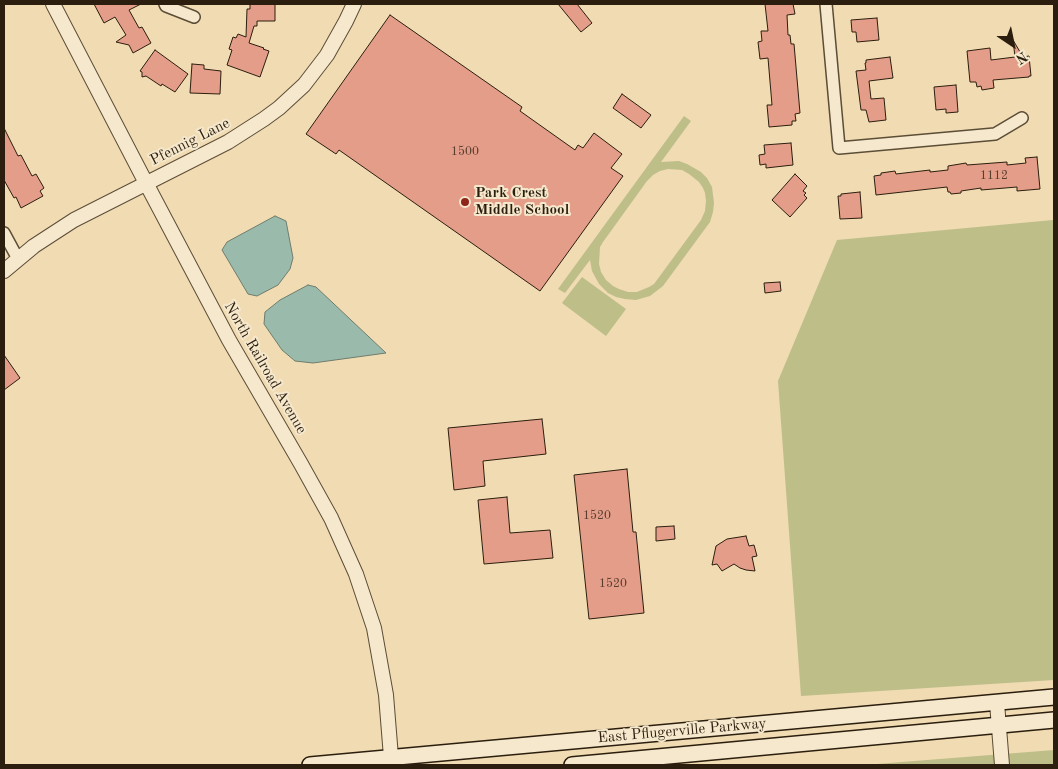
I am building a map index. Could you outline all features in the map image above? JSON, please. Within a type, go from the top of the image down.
[{"type":"main road","name":"East Pflugerville Parkway","points":[[310,765],[392,763],[1054,697]]},
{"type":"main road","name":"East Pflugerville Parkway","points":[[572,765],[1054,720]]},
{"type":"street","name":"North Railroad Avenue","points":[[53,4],[229,340],[331,518],[356,574],[374,628],[386,695],[392,763]]},
{"type":"street","points":[[165,4],[194,17]]},
{"type":"street","name":"Pfennig Lane","points":[[4,271],[34,246],[74,220],[228,142],[279,108],[304,85],[327,55],[354,4]]},
{"type":"street","points":[[826,4],[839,148],[995,134],[1022,118]]},
{"type":"street","points":[[4,233],[18,259]]},
{"type":"street","points":[[997,703],[1002,765]]},
{"type":"green space","points":[[684,116],[691,121],[661,162],[679,161],[701,172],[712,187],[713,212],[710,222],[663,286],[650,296],[636,300],[616,297],[608,293],[599,284],[592,271],[590,260],[565,293],[558,289]],"holes":[[[668,169],[682,170],[699,182],[705,193],[705,211],[701,220],[654,284],[637,292],[628,292],[613,286],[601,272],[599,264],[600,247],[653,175]]]},
{"type":"green space","points":[[1053,220],[1054,680],[801,696],[778,381],[837,240]]},
{"type":"green space","points":[[582,277],[626,309],[606,336],[562,303]]},
{"type":"green space","points":[[1054,750],[1054,765],[864,765]]},
{"type":"shaded area","points":[[275,216],[286,221],[293,258],[290,269],[278,285],[257,296],[248,294],[222,250],[227,242]]},
{"type":"shaded area","points":[[308,285],[316,287],[386,353],[313,363],[295,361],[282,350],[264,324],[265,312],[280,300]]},
{"type":"building","points":[[94,4],[141,4],[129,10],[139,28],[142,27],[151,43],[133,53],[129,45],[116,42],[126,35],[115,17],[104,23]]},
{"type":"building","points":[[250,4],[275,4],[275,21],[257,21],[257,26],[254,26],[249,43],[269,51],[260,77],[227,65],[232,50],[229,49],[233,37],[236,38],[238,34],[246,37],[247,9],[250,9]]},
{"type":"building","points":[[558,4],[577,4],[592,23],[581,32]]},
{"type":"building","points":[[765,4],[793,4],[795,14],[787,15],[788,35],[790,35],[791,44],[794,44],[800,113],[795,114],[796,121],[792,121],[792,125],[769,127],[767,105],[772,105],[768,58],[760,59],[758,42],[762,41],[761,31],[768,31]]},
{"type":"building","points":[[390,15],[522,107],[520,111],[575,150],[578,145],[583,148],[594,133],[622,154],[611,168],[623,176],[540,291],[339,150],[336,154],[306,134]]},
{"type":"building","points":[[877,18],[879,40],[857,42],[856,32],[852,32],[851,20]]},
{"type":"building","points":[[1013,40],[1023,57],[1029,56],[1031,76],[993,80],[994,88],[982,90],[981,86],[977,87],[976,82],[970,82],[967,51],[990,48],[991,60],[1015,57]]},
{"type":"building","points":[[155,50],[188,74],[175,92],[162,84],[161,86],[146,76],[142,77],[142,72],[140,71]]},
{"type":"building","points":[[890,57],[893,78],[869,81],[871,99],[884,98],[886,120],[869,122],[866,110],[861,110],[856,71],[866,70],[866,60]]},
{"type":"building","points":[[192,64],[204,65],[204,69],[221,71],[220,94],[190,93]]},
{"type":"building","points":[[956,85],[958,112],[946,113],[946,109],[936,110],[934,87]]},
{"type":"building","points":[[622,94],[651,115],[641,128],[613,108]]},
{"type":"building","points":[[4,128],[18,156],[21,155],[32,176],[36,174],[44,188],[40,191],[43,196],[21,208],[4,180]]},
{"type":"building","points":[[791,143],[793,165],[766,168],[766,164],[760,165],[759,155],[765,154],[764,145]]},
{"type":"building","points":[[1037,157],[1040,189],[1017,191],[1017,187],[981,190],[981,188],[951,194],[948,192],[947,187],[876,195],[874,176],[881,175],[881,173],[895,171],[896,174],[948,170],[948,166],[966,163],[967,165],[1007,162],[1007,165],[1026,163],[1025,158]]},
{"type":"building","points":[[795,174],[807,186],[803,191],[806,193],[804,195],[807,198],[790,217],[772,200]]},
{"type":"building","points":[[860,192],[862,218],[840,219],[838,196]]},
{"type":"building","points":[[780,282],[781,291],[765,293],[764,283]]},
{"type":"building","points":[[4,355],[20,378],[4,390]]},
{"type":"building","points":[[542,419],[546,454],[483,461],[485,486],[454,490],[448,428]]},
{"type":"building","points":[[627,469],[633,532],[636,532],[644,613],[589,619],[574,475]]},
{"type":"building","points":[[507,497],[510,533],[550,530],[553,558],[484,564],[478,500]]},
{"type":"building","points":[[674,526],[675,539],[656,541],[656,527]]},
{"type":"building","points":[[746,536],[749,546],[754,545],[757,556],[752,557],[755,571],[740,568],[734,564],[722,571],[717,564],[712,565],[716,546],[727,539]]},
{"type":"place","name":"Park Crest Middle School","points":[[465,202]]}]
